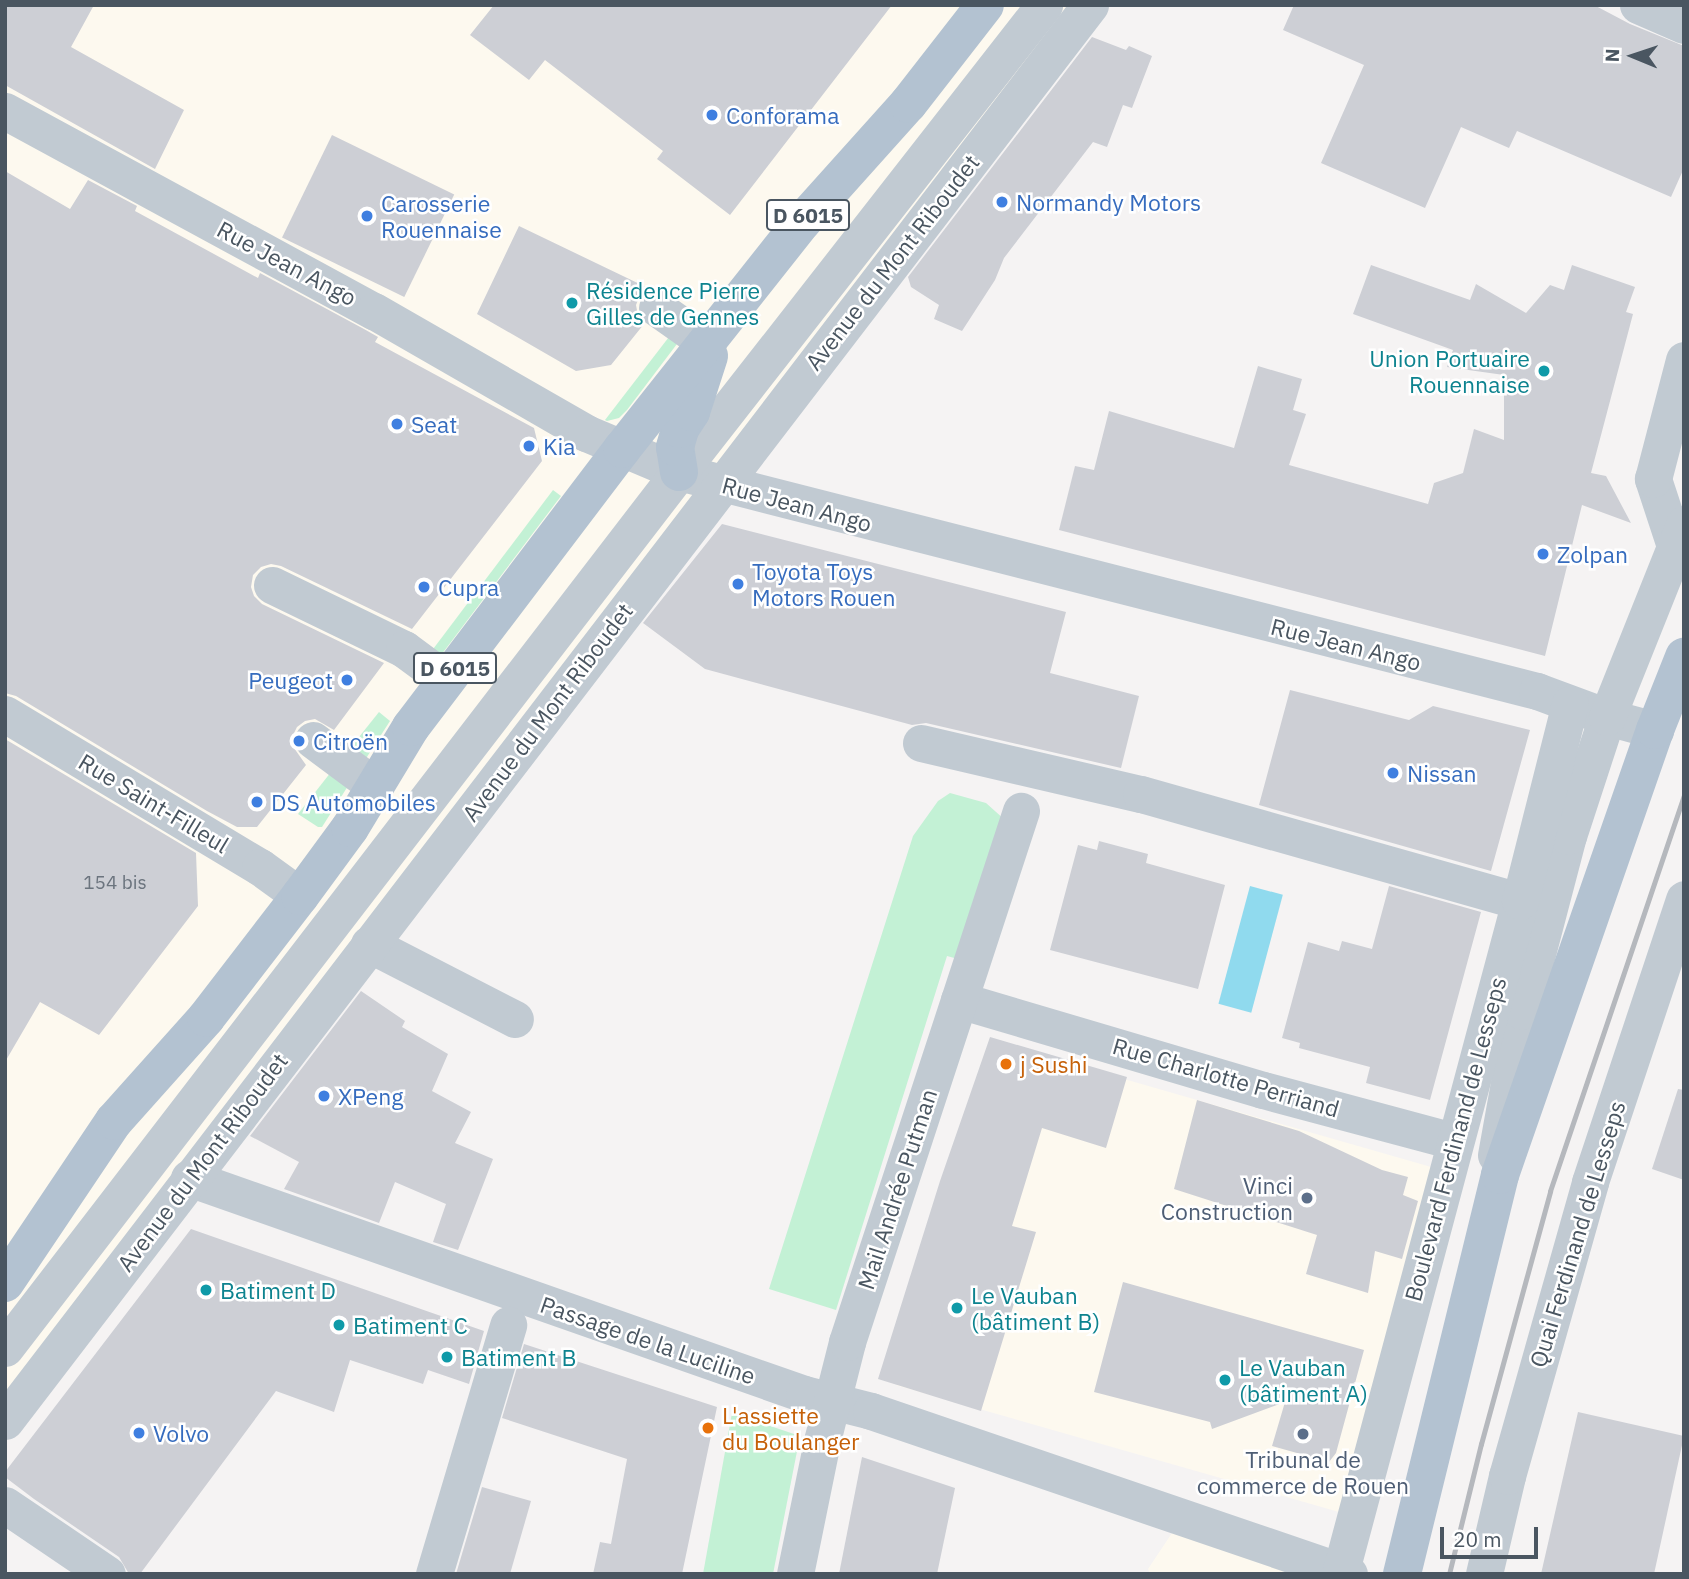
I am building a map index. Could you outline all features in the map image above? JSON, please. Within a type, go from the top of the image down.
[{"type":"main road","name":"D 6015","points":[[5,1283],[114,1121],[206,1018],[300,895],[350,828],[411,727],[622,449],[712,339],[802,222],[908,104],[985,5]]},
{"type":"main road","name":"D 6015","points":[[679,472],[675,447],[680,429],[691,412],[712,339]]},
{"type":"main road","name":"Boulevard Ferdinand de Lesseps","points":[[1402,1574],[1500,1175],[1654,730],[1684,657]]},
{"type":"street","points":[[5,1348],[679,472],[1044,5]]},
{"type":"street","name":"Avenue du Mont Riboudet","points":[[5,1421],[1090,5]]},
{"type":"street","points":[[1638,5],[1684,25]]},
{"type":"street","name":"Rue Jean Ango","points":[[5,111],[374,310],[562,420],[622,449],[679,472],[721,485],[1536,691],[1607,717],[1654,730]]},
{"type":"street","points":[[657,308],[712,339]]},
{"type":"street","points":[[1679,535],[1653,479],[1684,360]]},
{"type":"street","name":"Boulevard Ferdinand de Lesseps","points":[[1500,1175],[1495,1152],[1521,1011],[1568,836],[1607,717],[1679,535]]},
{"type":"street","points":[[272,585],[404,649],[446,680]]},
{"type":"street","name":"Boulevard Ferdinand de Lesseps","points":[[1343,1573],[1570,704]]},
{"type":"street","name":"Rue Saint-Filleul","points":[[5,714],[252,862],[300,895]]},
{"type":"street","points":[[313,740],[375,786]]},
{"type":"street","points":[[922,743],[1141,794],[1520,901]]},
{"type":"street","name":"Mail Andrée Putman","points":[[795,1574],[847,1342],[1021,811]]},
{"type":"street","name":"Quai Ferdinand de Lesseps","points":[[1484,1574],[1507,1476],[1590,1182],[1684,899]]},
{"type":"street","points":[[369,944],[515,1019]]},
{"type":"street","name":"Rue Charlotte Perriand","points":[[959,1000],[1262,1090],[1454,1141]]},
{"type":"street","name":"Passage de la Luciline","points":[[189,1178],[803,1394],[871,1411],[1343,1573]]},
{"type":"street","points":[[434,1574],[508,1325]]},
{"type":"street","points":[[5,1505],[107,1574]]},
{"type":"shaded area","points":[[5,5],[1090,5],[5,1421]]},
{"type":"shaded area","points":[[995,1042],[1438,1169],[1340,1512],[897,1385]]},
{"type":"shaded area","points":[[1176,1527],[1300,1574],[1150,1574],[1148,1569]]},
{"type":"green space","points":[[672,333],[680,340],[627,410],[619,418],[605,420]]},
{"type":"green space","points":[[553,490],[561,496],[439,657],[431,651]]},
{"type":"green space","points":[[379,712],[390,721],[365,760],[351,747]]},
{"type":"green space","points":[[331,772],[348,786],[322,827],[318,827],[298,814]]},
{"type":"green space","points":[[950,793],[986,803],[1005,820],[958,959],[947,956],[836,1310],[769,1289],[913,836],[938,801]]},
{"type":"green space","points":[[732,1413],[800,1436],[773,1574],[703,1574]]},
{"type":"water","points":[[1250,886],[1283,895],[1251,1013],[1218,1004]]},
{"type":"building","points":[[5,5],[94,5],[71,47],[184,110],[155,169],[5,85]]},
{"type":"building","name":"Conforama","points":[[494,5],[892,5],[730,215],[657,159],[663,151],[545,60],[529,80],[470,35]]},
{"type":"building","points":[[1294,5],[1594,5],[1630,24],[1684,46],[1684,168],[1671,197],[1517,131],[1509,148],[1461,127],[1425,208],[1321,163],[1364,65],[1283,30]]},
{"type":"building","name":"Normandy Motors","points":[[1092,37],[1126,50],[1129,46],[1152,56],[1132,108],[1123,105],[1107,147],[1093,142],[1004,258],[995,280],[962,331],[934,319],[939,305],[911,287],[908,277]]},
{"type":"building","name":"Carosserie Rouennaise","points":[[332,135],[454,195],[404,297],[282,237]]},
{"type":"building","points":[[5,171],[70,209],[88,180],[137,206],[135,211],[258,278],[260,273],[364,329],[378,337],[375,342],[534,428],[542,461],[412,629],[281,566],[271,564],[261,567],[253,575],[251,587],[254,596],[262,604],[384,663],[334,730],[315,719],[305,721],[297,727],[292,737],[294,748],[306,765],[257,827],[237,827],[16,696],[5,693]]},
{"type":"building","name":"Résidence Pierre Gilles de Gennes","points":[[519,226],[650,289],[640,295],[636,305],[638,316],[644,324],[611,365],[576,371],[477,314]]},
{"type":"building","points":[[1371,265],[1470,300],[1476,284],[1526,313],[1550,285],[1564,290],[1572,265],[1635,287],[1626,312],[1633,314],[1591,473],[1606,476],[1631,523],[1582,505],[1545,656],[1059,530],[1075,466],[1094,470],[1109,411],[1234,448],[1258,366],[1302,379],[1293,410],[1306,414],[1289,465],[1428,504],[1434,483],[1463,473],[1474,429],[1504,440],[1504,375],[1447,367],[1453,350],[1353,314]]},
{"type":"building","points":[[722,524],[1066,612],[1050,673],[1139,696],[1121,768],[926,723],[912,725],[705,669],[643,623]]},
{"type":"building","name":"Nissan","points":[[1290,690],[1409,720],[1433,706],[1530,730],[1491,871],[1259,805]]},
{"type":"building","points":[[5,739],[196,853],[198,906],[99,1035],[40,1002],[5,1062]]},
{"type":"building","points":[[1099,841],[1148,854],[1146,863],[1225,885],[1198,989],[1050,950],[1078,845],[1097,850]]},
{"type":"building","points":[[1389,886],[1481,912],[1430,1100],[1366,1083],[1370,1067],[1299,1048],[1300,1043],[1282,1038],[1308,942],[1339,951],[1342,941],[1372,949]]},
{"type":"building","points":[[361,991],[405,1021],[402,1027],[448,1054],[432,1091],[471,1112],[455,1143],[493,1159],[458,1250],[433,1242],[446,1204],[395,1182],[379,1223],[284,1189],[299,1162],[250,1136]]},
{"type":"building","points":[[990,1037],[1127,1077],[1106,1148],[1042,1128],[1012,1226],[1036,1232],[981,1411],[878,1379],[940,1181]]},
{"type":"building","points":[[1678,1089],[1684,1090],[1684,1180],[1652,1169]]},
{"type":"building","name":"Vinci Construction","points":[[1197,1100],[1299,1131],[1382,1170],[1408,1177],[1403,1195],[1418,1201],[1402,1259],[1375,1251],[1368,1293],[1306,1274],[1317,1235],[1174,1189]]},
{"type":"building","name":"Volvo","points":[[191,1229],[484,1331],[469,1384],[428,1370],[423,1384],[350,1360],[334,1412],[276,1391],[140,1574],[129,1574],[119,1557],[34,1499],[5,1477],[5,1472]]},
{"type":"building","name":"Le Vauban (bâtiment A)","points":[[1123,1282],[1364,1350],[1336,1453],[1329,1462],[1272,1446],[1285,1402],[1212,1429],[1210,1422],[1094,1392]]},
{"type":"building","points":[[524,1344],[717,1407],[682,1574],[593,1574],[600,1542],[611,1544],[627,1459],[502,1418]]},
{"type":"building","points":[[1578,1412],[1684,1436],[1654,1574],[1541,1574]]},
{"type":"building","points":[[862,1457],[955,1488],[937,1574],[839,1574]]},
{"type":"building","points":[[482,1487],[531,1501],[510,1574],[456,1574]]},
{"type":"railway","points":[[1449,1574],[1481,1444],[1550,1191],[1684,795]]},
{"type":"place","name":"Conforama","points":[[712,115]]},
{"type":"place","name":"Normandy Motors","points":[[1002,202]]},
{"type":"place","name":"Carosserie Rouennaise","points":[[367,216]]},
{"type":"place","name":"Résidence Pierre Gilles de Gennes","points":[[572,303]]},
{"type":"place","name":"Union Portuaire Rouennaise","points":[[1544,371]]},
{"type":"place","name":"Seat","points":[[397,424]]},
{"type":"place","name":"Kia","points":[[529,446]]},
{"type":"place","name":"Zolpan","points":[[1543,554]]},
{"type":"place","name":"Toyota Toys Motors Rouen","points":[[738,584]]},
{"type":"place","name":"Cupra","points":[[424,587]]},
{"type":"place","name":"Peugeot","points":[[347,680]]},
{"type":"place","name":"Citroën","points":[[299,741]]},
{"type":"place","name":"Nissan","points":[[1393,773]]},
{"type":"place","name":"DS Automobiles","points":[[257,802]]},
{"type":"place","name":"j Sushi","points":[[1006,1064]]},
{"type":"place","name":"XPeng","points":[[324,1096]]},
{"type":"place","name":"Vinci Construction","points":[[1307,1198]]},
{"type":"place","name":"Batiment D","points":[[206,1290]]},
{"type":"place","name":"Le Vauban (bâtiment B)","points":[[957,1308]]},
{"type":"place","name":"Batiment C","points":[[339,1325]]},
{"type":"place","name":"Batiment B","points":[[447,1357]]},
{"type":"place","name":"Le Vauban (bâtiment A)","points":[[1225,1380]]},
{"type":"place","name":"L'assiette du Boulanger","points":[[708,1428]]},
{"type":"place","name":"Volvo","points":[[139,1433]]},
{"type":"place","name":"Tribunal de commerce de Rouen","points":[[1303,1434]]}]
